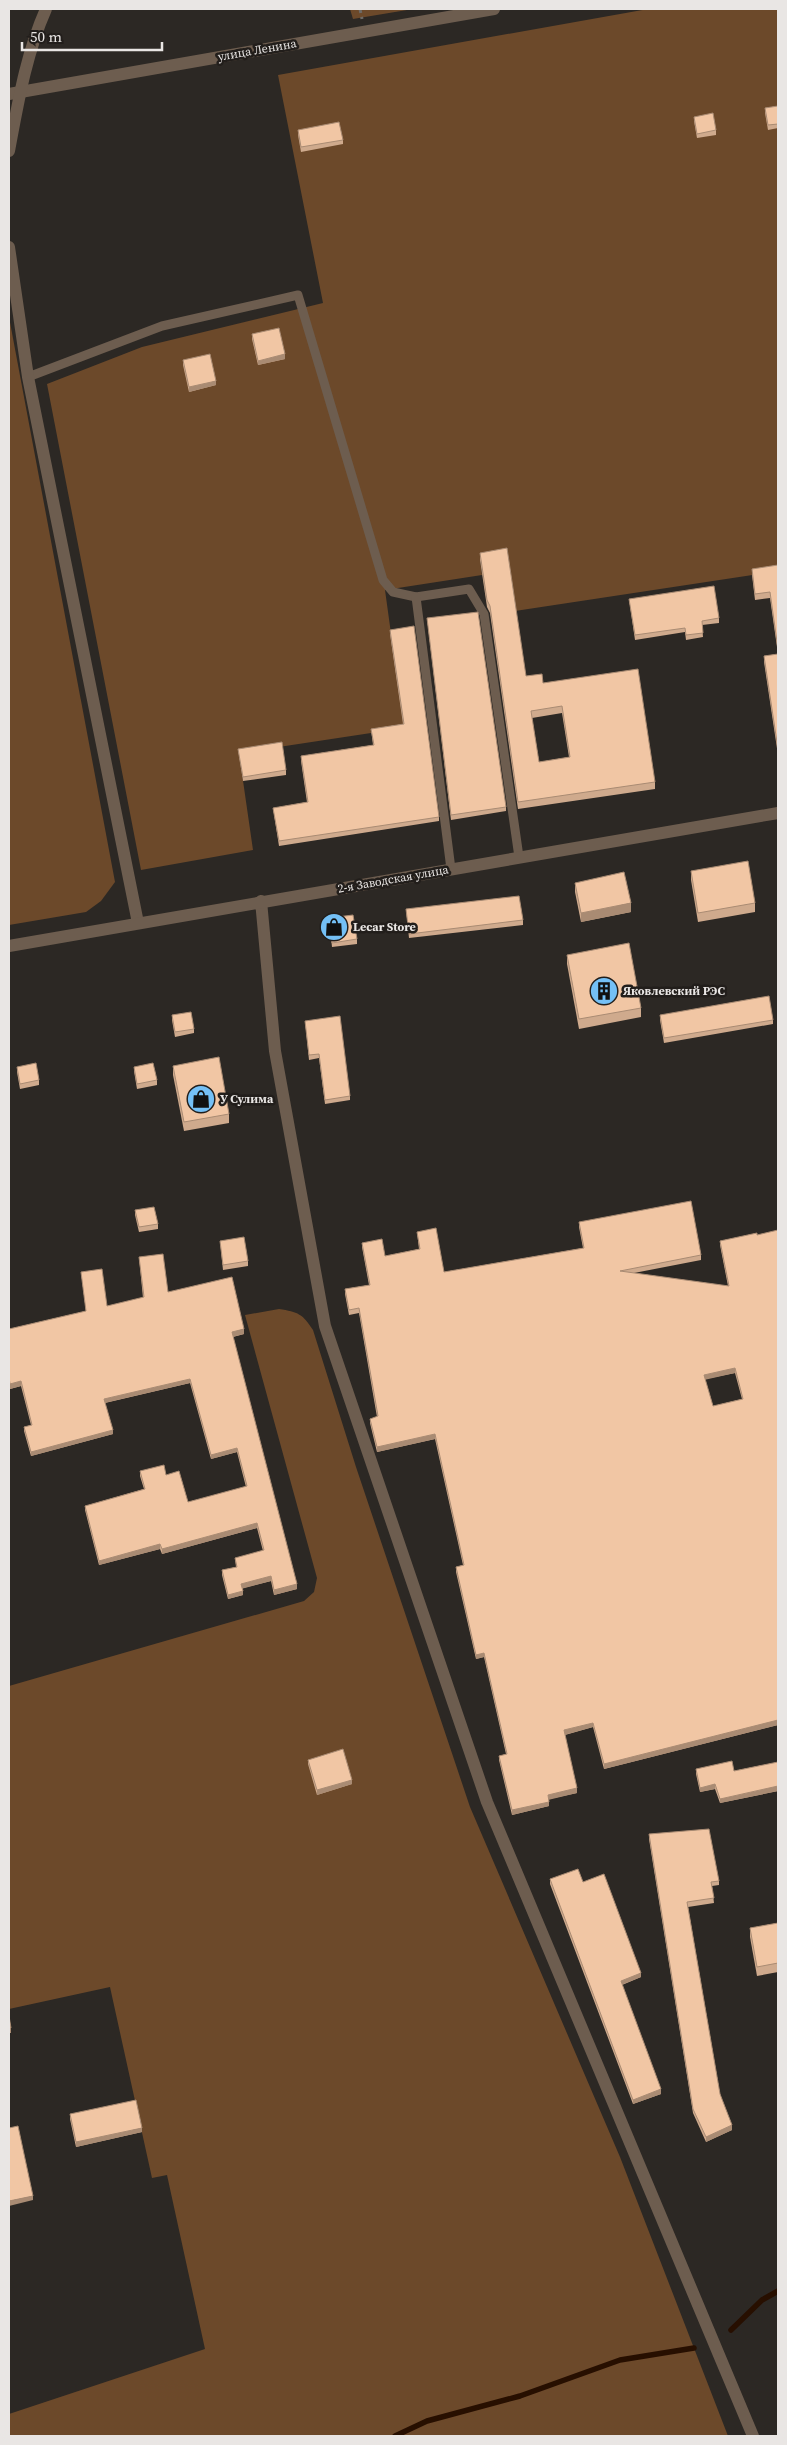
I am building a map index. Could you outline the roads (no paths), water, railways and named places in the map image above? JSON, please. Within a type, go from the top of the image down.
[{"type":"street","points":[[9,151],[15,93],[46,9]]},
{"type":"street","name":"улица Ленина","points":[[15,93],[494,9]]},
{"type":"street","points":[[9,247],[28,377],[138,923]]},
{"type":"street","name":"2-я Заводская улица","points":[[9,946],[778,813]]},
{"type":"street","points":[[261,901],[275,1051],[325,1326],[487,1802],[752,2436]]},
{"type":"lane","points":[[28,377],[162,326],[298,295],[383,580],[393,592],[416,596],[469,589],[484,614],[519,857]]},
{"type":"lane","points":[[416,596],[451,869]]},
{"type":"waterway","points":[[731,2330],[762,2300],[778,2291]]},
{"type":"waterway","points":[[395,2436],[427,2421],[520,2396],[620,2360],[694,2348]]},
{"type":"place","name":"Lecar Store","points":[[334,927]]},
{"type":"place","name":"Яковлевский РЭС","points":[[604,991]]},
{"type":"place","name":"У Сулима","points":[[201,1099]]}]
